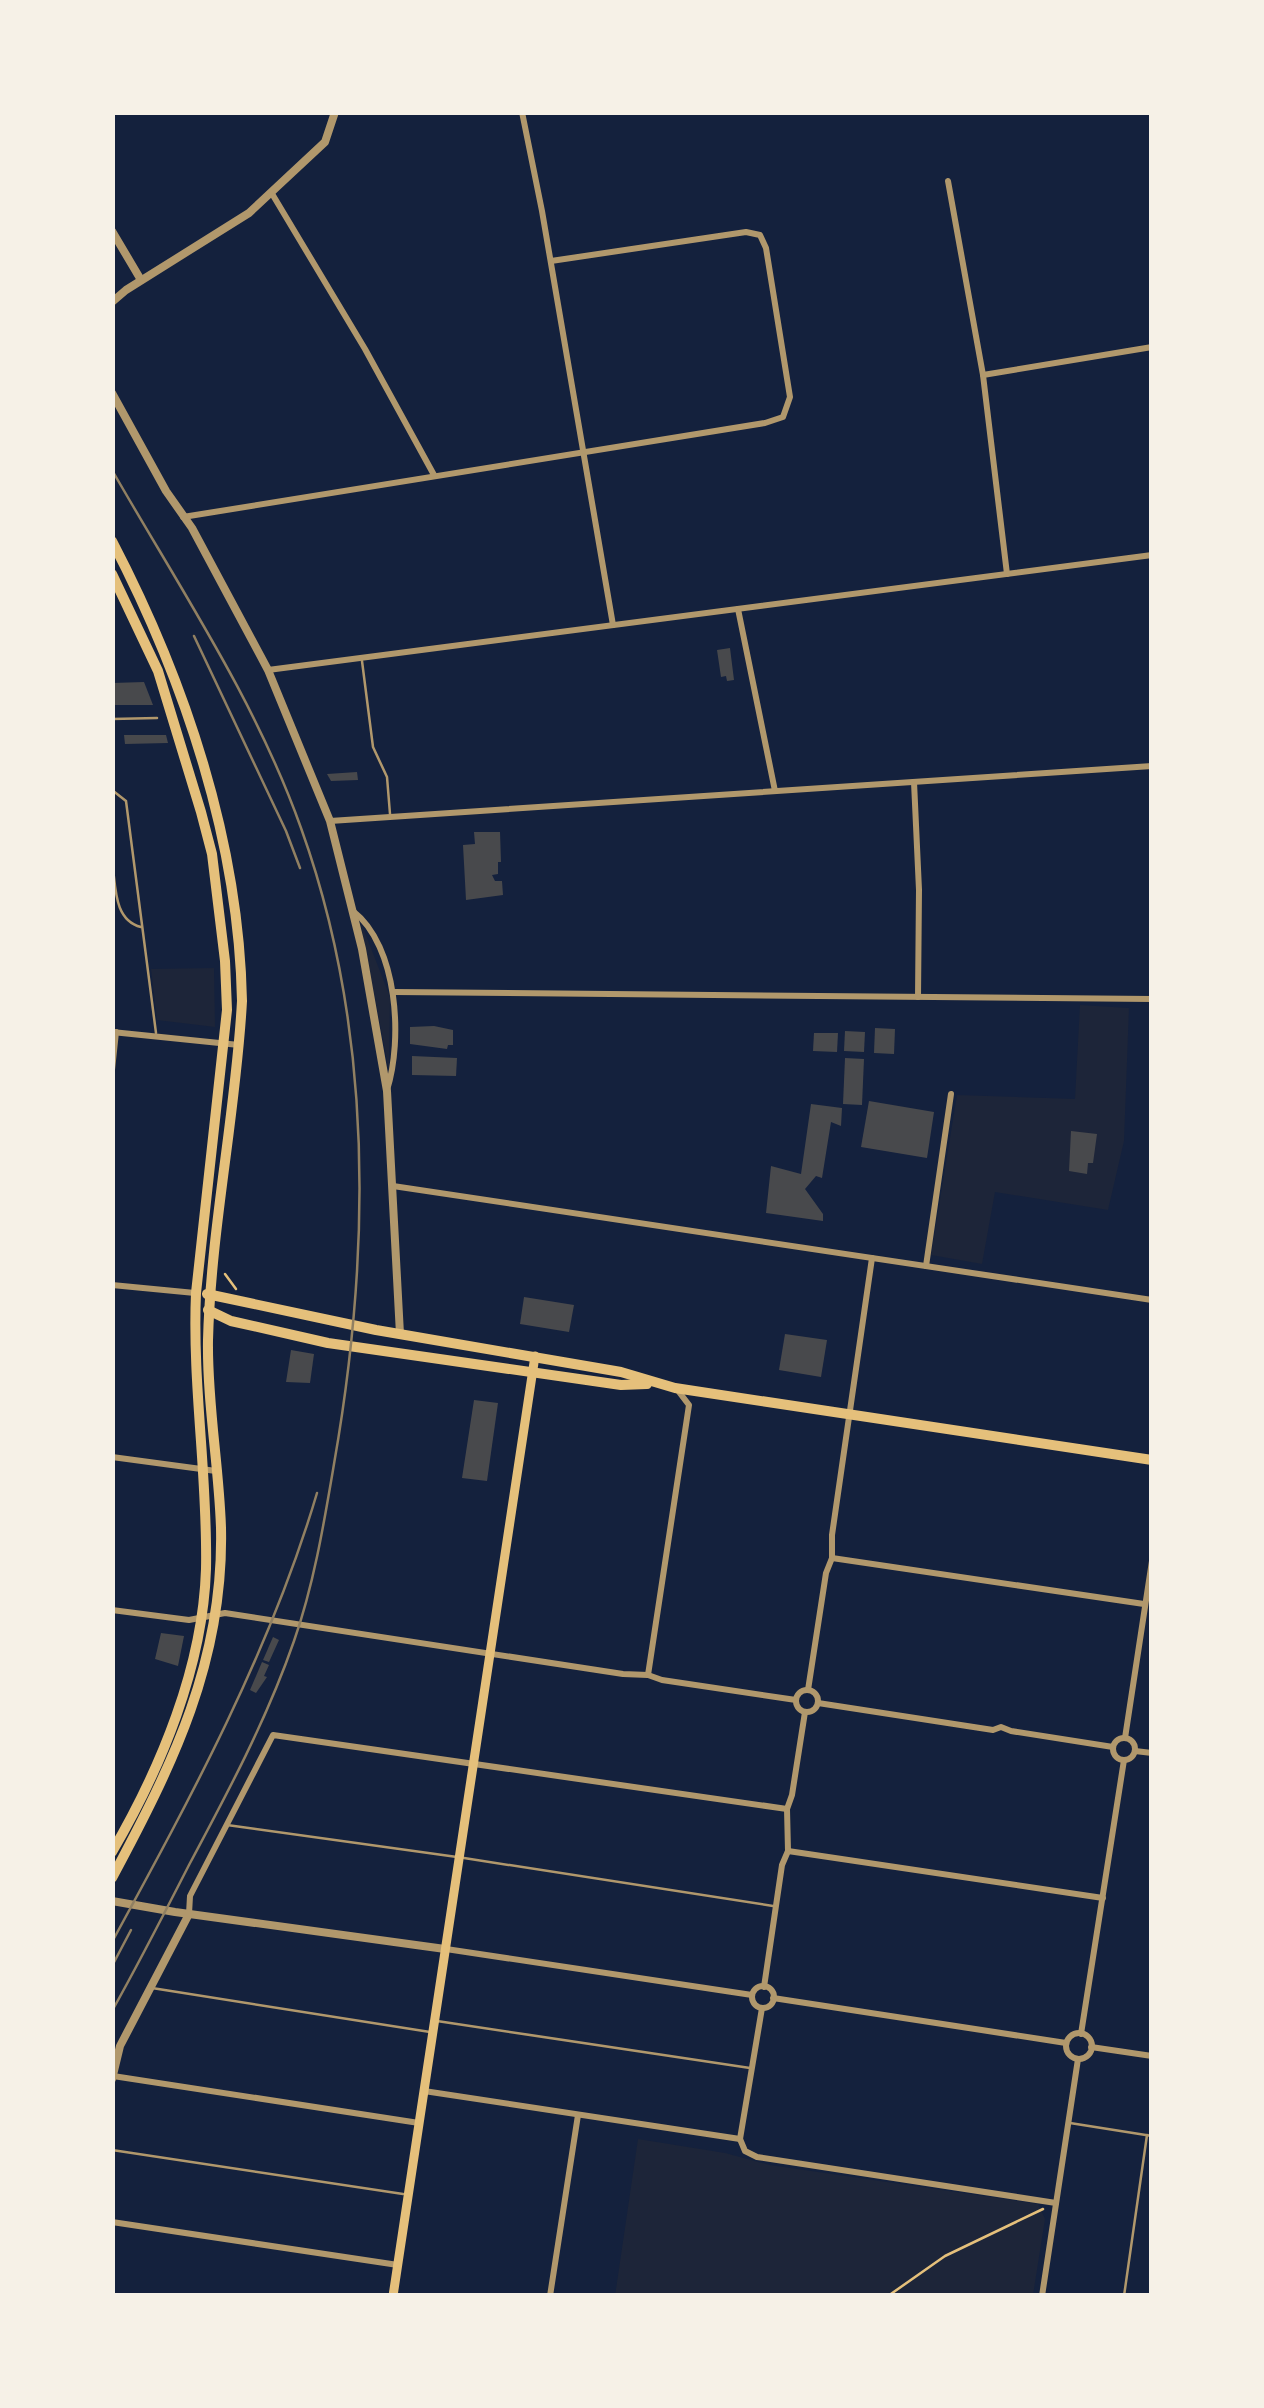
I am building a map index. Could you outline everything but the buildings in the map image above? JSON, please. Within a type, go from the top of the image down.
[{"type":"highway","points":[[112,541],[171,668],[223,838],[241,976],[239,1044],[210,1294],[208,1355],[221,1529],[215,1615],[204,1675],[185,1732],[112,1878]]},
{"type":"highway","points":[[112,574],[158,672],[209,841],[226,961],[228,1010],[196,1293],[194,1348],[206,1528],[201,1618],[180,1702],[144,1792],[112,1852]]},
{"type":"highway","points":[[196,1293],[400,1334],[621,1372],[676,1388],[1152,1460]]},
{"type":"highway","points":[[196,1293],[210,1313],[231,1321],[328,1343],[621,1385],[656,1384]]},
{"type":"main road","points":[[393,2296],[535,1356]]},
{"type":"street","points":[[522,112],[613,625]]},
{"type":"street","points":[[112,302],[248,213],[325,142],[334,113]]},
{"type":"street","points":[[948,181],[983,375],[1007,574]]},
{"type":"street","points":[[271,192],[434,475]]},
{"type":"street","points":[[112,231],[141,280]]},
{"type":"street","points":[[183,516],[783,417],[790,398],[766,248],[760,235],[746,232],[551,261]]},
{"type":"street","points":[[983,375],[1152,347]]},
{"type":"street","points":[[112,393],[268,670],[330,821],[372,995],[386,1091],[400,1334]]},
{"type":"street","points":[[268,670],[1152,555]]},
{"type":"street","points":[[738,609],[775,791]]},
{"type":"street","points":[[330,821],[1152,766]]},
{"type":"street","points":[[914,782],[918,998]]},
{"type":"street","points":[[353,911],[364,919],[394,992],[393,1071],[386,1091]]},
{"type":"street","points":[[394,992],[1152,999]]},
{"type":"street","points":[[112,1070],[114,1032],[239,1044]]},
{"type":"street","points":[[926,1266],[951,1094]]},
{"type":"street","points":[[393,1186],[1152,1300]]},
{"type":"street","points":[[808,1690],[826,1573],[832,1558],[872,1258]]},
{"type":"street","points":[[112,1285],[196,1293]]},
{"type":"street","points":[[648,1675],[688,1404],[676,1388]]},
{"type":"street","points":[[112,1457],[216,1472]]},
{"type":"street","points":[[832,1558],[1144,1604]]},
{"type":"street","points":[[1126,1738],[1152,1561]]},
{"type":"street","points":[[112,1610],[186,1620],[225,1613],[796,1700]]},
{"type":"street","points":[[808,1690],[816,1695],[818,1703],[805,1712],[798,1708],[796,1700],[808,1690]]},
{"type":"street","points":[[818,1703],[993,1730],[1001,1727],[1011,1732],[1113,1747]]},
{"type":"street","points":[[764,1987],[782,1865],[788,1851],[787,1809],[805,1712]]},
{"type":"street","points":[[419,2123],[113,2078],[120,2046],[189,1914],[190,1896],[273,1735],[787,1809]]},
{"type":"street","points":[[1126,1738],[1135,1750],[1131,1758],[1124,1760],[1115,1756],[1113,1747],[1116,1741],[1126,1738]]},
{"type":"street","points":[[1135,1750],[1152,1753]]},
{"type":"street","points":[[1081,2034],[1124,1760]]},
{"type":"street","points":[[788,1851],[1102,1898]]},
{"type":"street","points":[[118,1902],[752,1995]]},
{"type":"street","points":[[764,1987],[774,1998],[762,2008],[754,2004],[752,1995],[757,1988],[764,1987]]},
{"type":"street","points":[[774,1998],[1066,2043]]},
{"type":"street","points":[[762,2008],[740,2140],[745,2151],[758,2157],[1056,2203]]},
{"type":"street","points":[[1066,2043],[1081,2034],[1090,2040],[1092,2048],[1078,2059]]},
{"type":"street","points":[[1066,2043],[1068,2054],[1078,2059]]},
{"type":"street","points":[[1092,2048],[1152,2056]]},
{"type":"street","points":[[1042,2296],[1078,2059]]},
{"type":"street","points":[[424,2091],[740,2140]]},
{"type":"street","points":[[550,2296],[578,2115]]},
{"type":"street","points":[[112,2222],[398,2265]]},
{"type":"lane","points":[[361,657],[373,748],[387,777],[390,815]]},
{"type":"lane","points":[[112,719],[157,718]]},
{"type":"lane","points":[[112,790],[126,801],[156,1034]]},
{"type":"lane","points":[[112,861],[121,914],[130,924],[142,927]]},
{"type":"lane","points":[[225,1825],[776,1906]]},
{"type":"lane","points":[[150,1988],[432,2032]]},
{"type":"lane","points":[[434,2020],[752,2068]]},
{"type":"lane","points":[[1068,2123],[1149,2136],[1124,2296]]},
{"type":"lane","points":[[112,2150],[408,2195]]},
{"type":"path","points":[[888,2296],[945,2256],[1056,2203]]},
{"type":"shaded area","points":[[360,920],[390,997],[389,1071]]},
{"type":"shaded area","points":[[214,968],[215,1027],[157,1020],[151,969]]},
{"type":"shaded area","points":[[1080,1005],[1129,1008],[1124,1141],[1108,1210],[995,1192],[982,1264],[931,1255],[957,1095],[1075,1099]]},
{"type":"shaded area","points":[[638,2139],[725,2153],[770,2165],[1038,2204],[1045,2219],[1033,2295],[615,2296]]},
{"type":"railway","points":[[112,470],[239,690],[301,828],[325,905],[342,983],[359,1143],[355,1304],[346,1384],[322,1531],[301,1619],[272,1699],[246,1755],[112,2011]]},
{"type":"railway","points":[[194,636],[300,868]]},
{"type":"railway","points":[[112,1942],[199,1778],[252,1667],[317,1493]]},
{"type":"railway","points":[[112,1966],[131,1930]]}]
